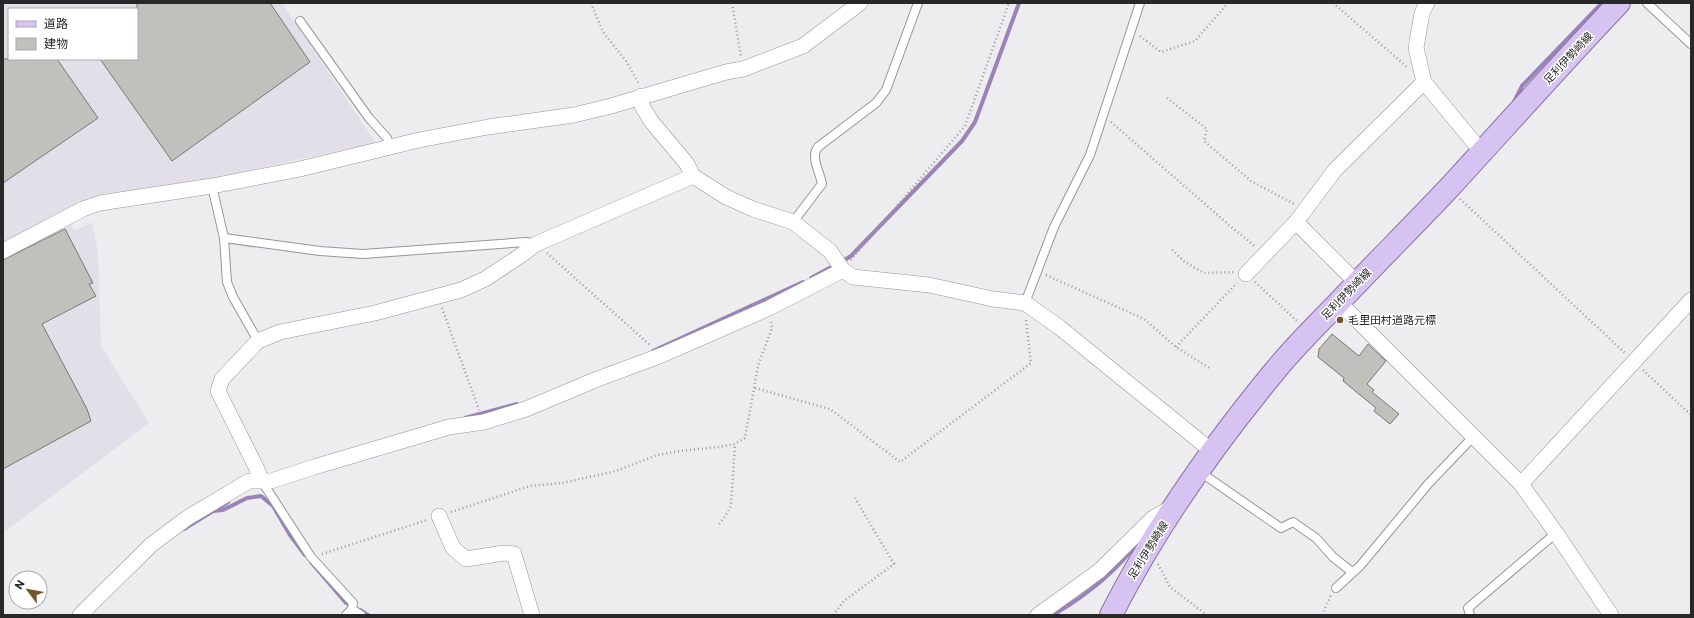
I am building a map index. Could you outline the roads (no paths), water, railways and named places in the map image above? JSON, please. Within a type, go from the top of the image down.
[{"type":"main road","name":"足利伊勢崎線","points":[[1111,615],[1130,577],[1176,505],[1213,452],[1274,371],[1449,188],[1619,3]]},
{"type":"street","points":[[3,251],[70,216],[100,203],[212,186],[300,169],[419,140],[488,127],[574,115],[611,106],[726,72],[743,69],[803,46],[860,3]]},
{"type":"street","points":[[1427,3],[1422,13],[1416,48],[1424,82],[1482,151]]},
{"type":"street","points":[[1246,274],[1266,255],[1300,216],[1336,170],[1424,82]]},
{"type":"street","points":[[641,96],[642,106],[651,121],[686,164],[693,176],[726,197],[753,209],[793,222],[830,251],[843,270],[853,277],[929,285],[993,299],[1024,303],[1059,327],[1213,452]]},
{"type":"street","points":[[261,480],[218,391],[222,379],[258,341],[280,332],[375,313],[461,290],[485,279],[536,244],[693,176]]},
{"type":"street","points":[[1300,216],[1357,283]]},
{"type":"street","points":[[80,615],[157,540],[187,518],[249,481],[271,481],[449,427],[484,422],[526,409],[595,380],[662,356],[769,308],[843,270]]},
{"type":"street","points":[[1521,484],[1691,300]]},
{"type":"street","points":[[1339,302],[1521,484],[1611,615]]},
{"type":"street","points":[[1038,615],[1099,571],[1153,518],[1176,505]]},
{"type":"street","points":[[439,516],[453,548],[466,559],[504,553],[514,554],[532,615]]},
{"type":"lane","points":[[793,222],[822,184],[815,158],[815,151],[818,147],[876,103],[886,90],[918,3]]},
{"type":"lane","points":[[1024,303],[1054,226],[1090,155],[1140,3]]},
{"type":"lane","points":[[1647,3],[1691,44]]},
{"type":"lane","points":[[300,21],[369,118],[387,138],[391,147]]},
{"type":"lane","points":[[212,186],[224,238],[227,282],[233,296],[258,341]]},
{"type":"lane","points":[[224,238],[320,251],[363,254],[526,242],[536,244]]},
{"type":"lane","points":[[1336,588],[1360,566],[1429,483],[1473,436]]},
{"type":"lane","points":[[1200,471],[1281,528],[1293,522],[1316,538],[1333,557],[1352,572]]},
{"type":"lane","points":[[261,480],[311,557],[360,615]]},
{"type":"lane","points":[[1470,615],[1468,608],[1556,533]]},
{"type":"lane","points":[[346,615],[353,606]]},
{"type":"waterway","points":[[841,262],[851,256],[962,141],[975,122],[1019,3]]},
{"type":"waterway","points":[[1514,102],[1522,86],[1602,3]]},
{"type":"waterway","points":[[811,278],[835,265]]},
{"type":"waterway","points":[[653,351],[803,282]]},
{"type":"waterway","points":[[465,418],[517,404]]},
{"type":"waterway","points":[[184,529],[213,511],[223,510],[247,498],[261,496],[273,506],[290,535],[305,555]]},
{"type":"waterway","points":[[216,510],[228,502]]},
{"type":"waterway","points":[[1053,615],[1077,600],[1099,583],[1120,563],[1138,542]]},
{"type":"waterway","points":[[311,562],[346,603],[353,606]]},
{"type":"waterway","points":[[360,610],[368,615]]},
{"type":"place","name":"毛里田村道路元標","points":[[1340,320]]}]
